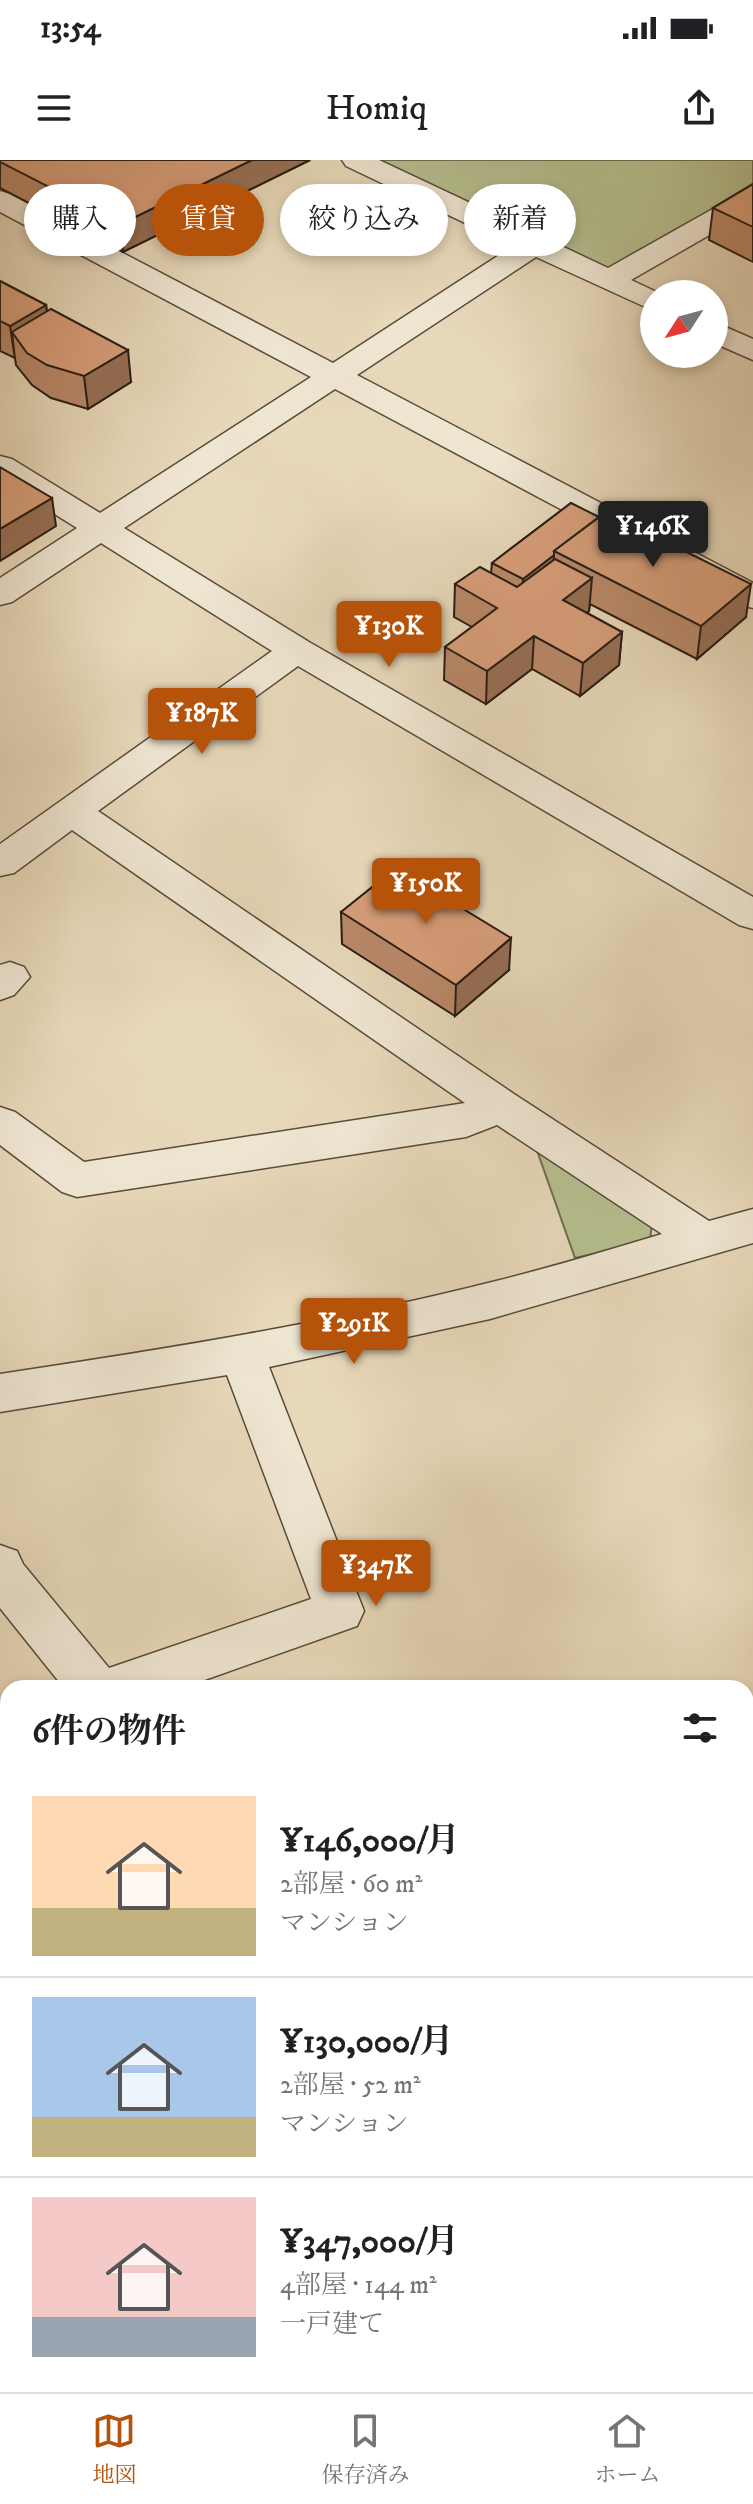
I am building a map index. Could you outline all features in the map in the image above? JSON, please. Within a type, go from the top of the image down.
[{"type":"street","points":[[356,160],[464,212]]},
{"type":"street","points":[[609,280],[753,198]]},
{"type":"street","points":[[0,200],[753,597]]},
{"type":"street","points":[[0,594],[518,256]]},
{"type":"street","points":[[555,256],[640,295]]},
{"type":"street","points":[[728,338],[753,351]]},
{"type":"street","points":[[0,466],[297,650],[753,915]]},
{"type":"street","points":[[0,863],[297,650]]},
{"type":"street","points":[[72,812],[499,1105],[737,1238]]},
{"type":"street","points":[[0,1123],[77,1180],[466,1121],[499,1105]]},
{"type":"street","points":[[0,1393],[242,1356],[500,1298],[737,1238]]},
{"type":"street","points":[[140,1680],[340,1611],[242,1356]]},
{"type":"street","points":[[0,1566],[1,1573],[88,1680]]},
{"type":"green space","points":[[375,160],[753,160],[753,189],[606,272],[573,256],[576,256],[576,184],[464,184],[464,203],[448,195],[448,184],[424,184]]},
{"type":"green space","points":[[534,1142],[652,1222],[650,1241],[575,1258]]},
{"type":"building","points":[[252,160],[203,184],[152,184],[152,209],[136,217],[136,184],[43,184],[0,162]]},
{"type":"building","points":[[753,184],[753,227],[713,208]]},
{"type":"building","points":[[0,281],[46,305],[10,326],[0,321]]},
{"type":"building","points":[[51,309],[128,350],[84,376],[47,365],[27,353],[12,332]]},
{"type":"building","points":[[0,467],[52,498],[0,529]]},
{"type":"building","points":[[571,503],[599,517],[523,579],[492,563]]},
{"type":"building","points":[[606,512],[751,584],[701,626],[554,551]]},
{"type":"building","points":[[555,559],[592,578],[563,600],[622,632],[583,663],[534,636],[487,671],[445,647],[497,608],[455,584],[480,567],[517,587]]},
{"type":"building","points":[[396,868],[511,938],[456,985],[341,912]]}]
